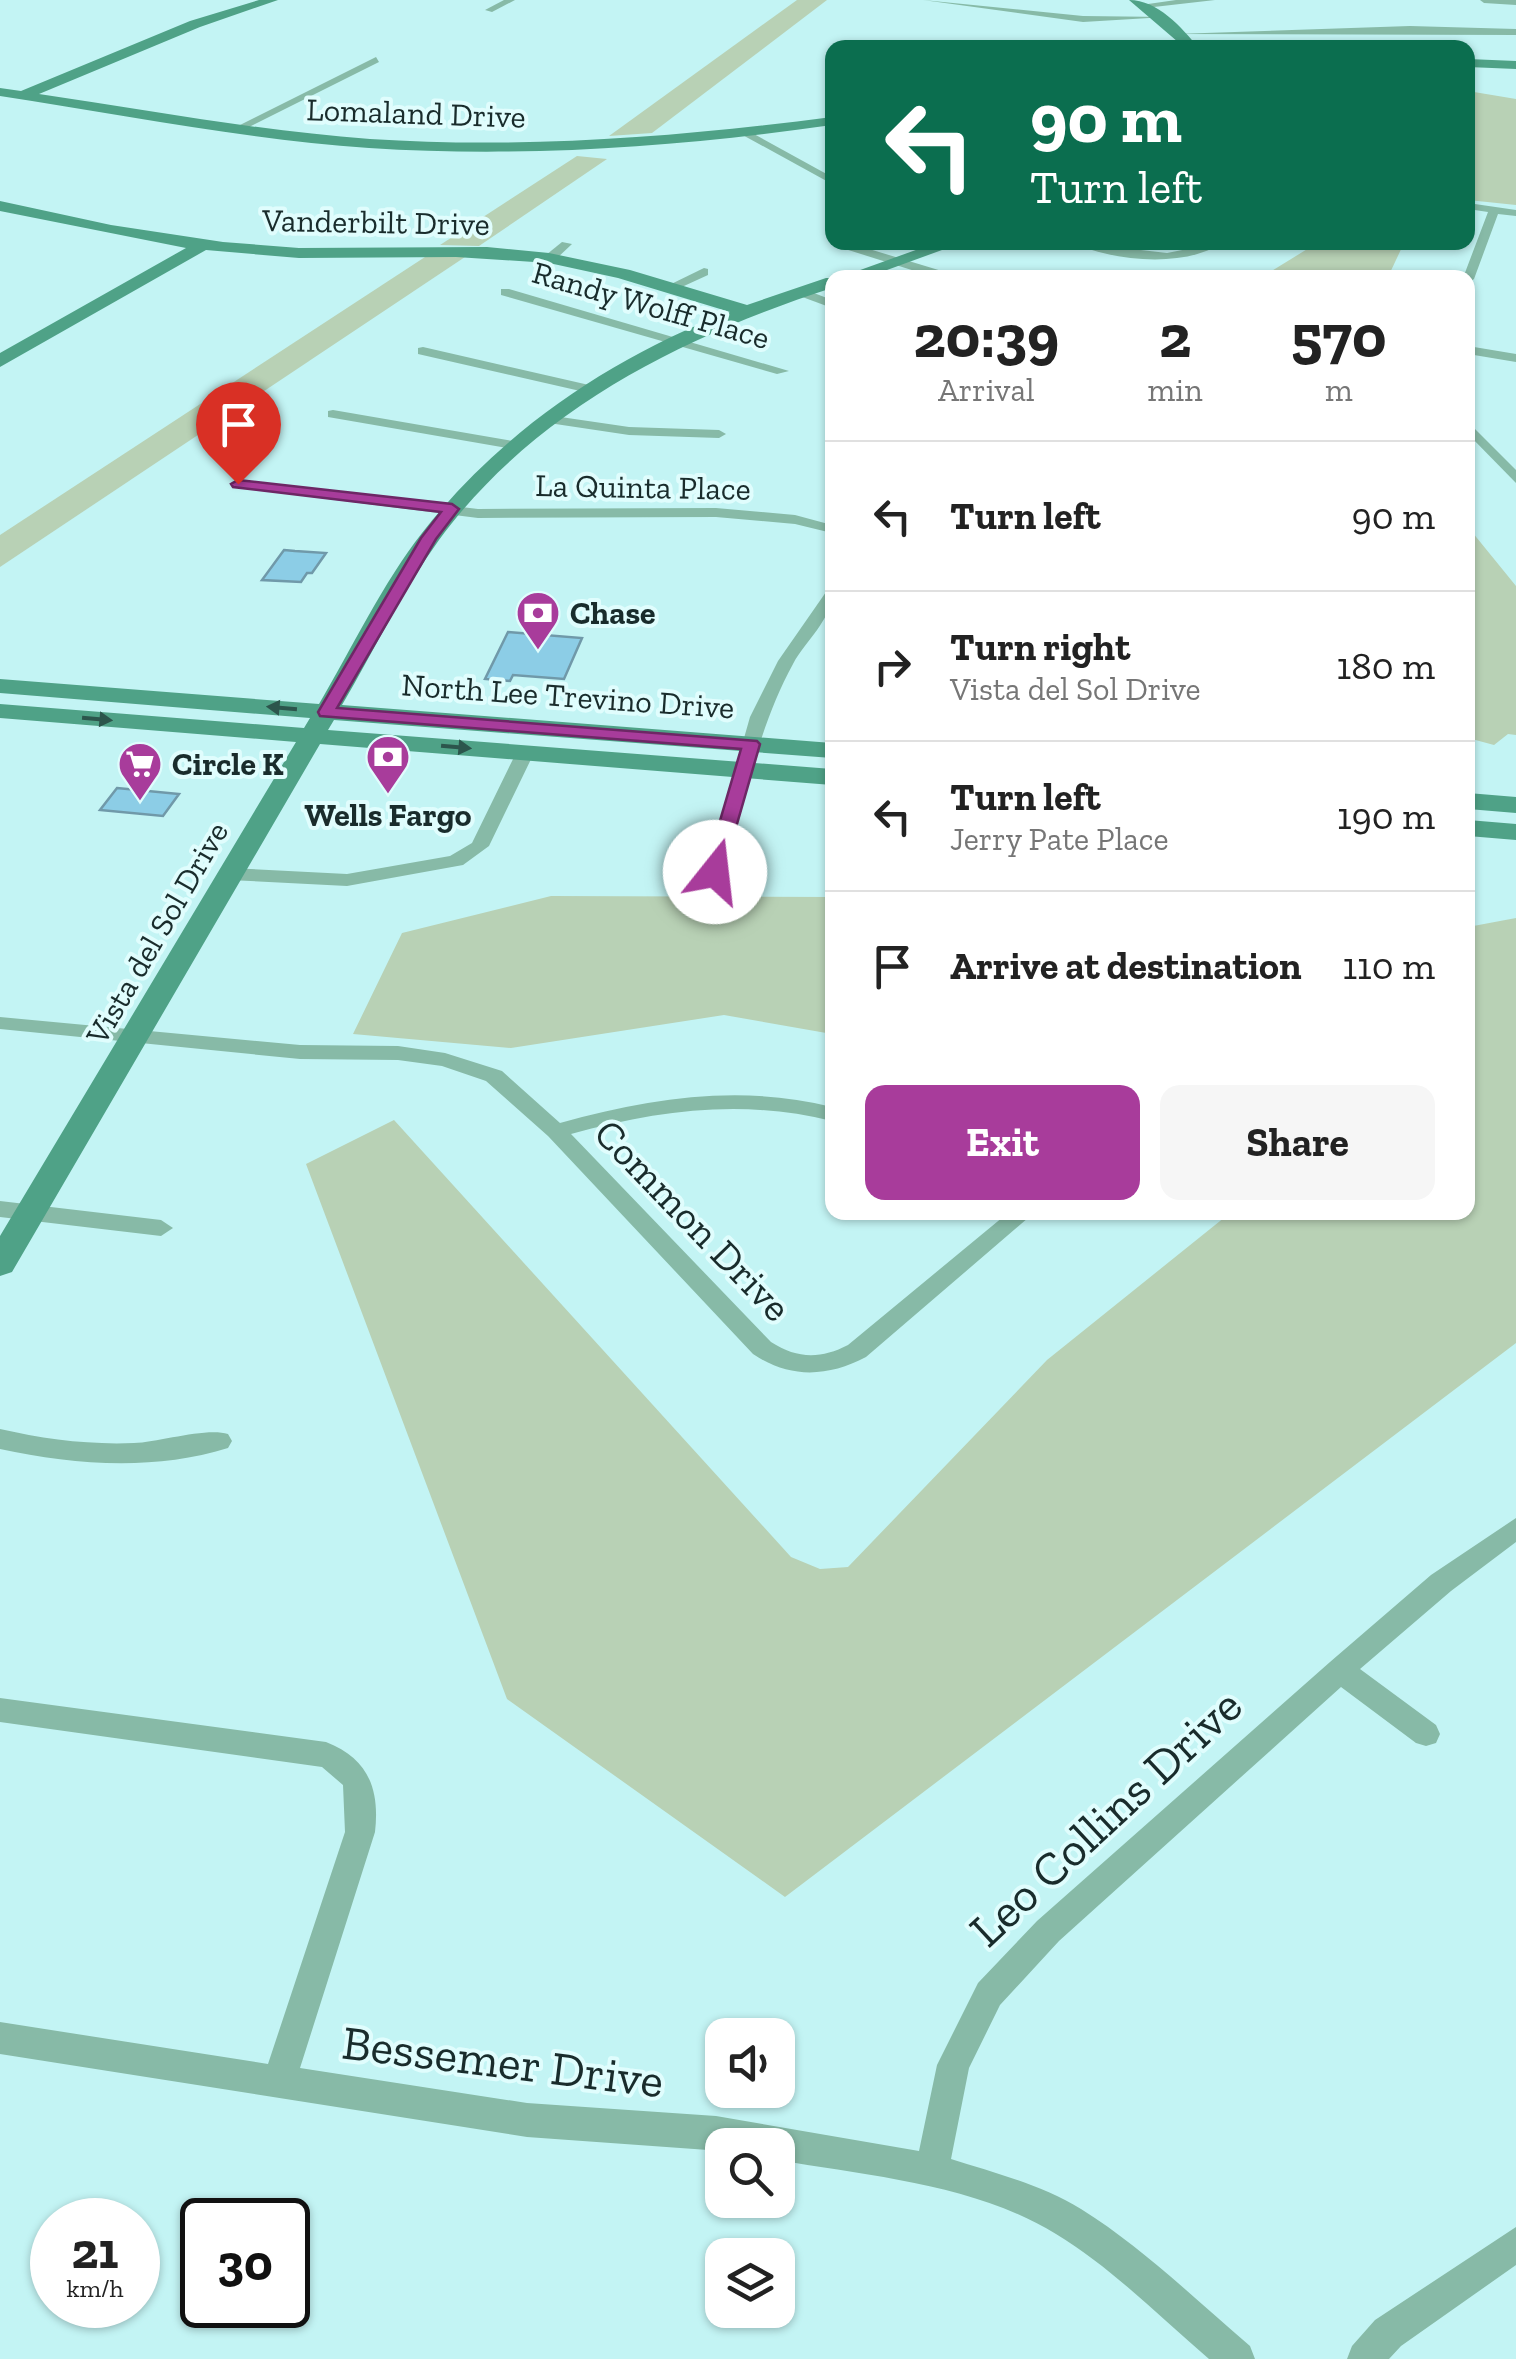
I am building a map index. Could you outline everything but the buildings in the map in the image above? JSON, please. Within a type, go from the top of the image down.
[{"type":"main road","points":[[0,104],[195,24],[272,0]]},
{"type":"main road","points":[[1140,3],[1186,40]]},
{"type":"main road","points":[[1475,63],[1516,65]]},
{"type":"main road","name":"Lomaland Drive","points":[[0,92],[239,128],[373,143],[475,147],[606,143],[825,122]]},
{"type":"main road","name":"Vanderbilt Drive","points":[[0,206],[109,231],[202,246],[299,252],[439,251],[550,258],[747,312]]},
{"type":"main road","points":[[0,361],[202,246]]},
{"type":"main road","points":[[871,270],[932,250]]},
{"type":"main road","name":"Vista del Sol Drive","points":[[0,1264],[310,736],[429,538],[452,509],[513,445],[589,389],[675,342],[825,284]]},
{"type":"main road","name":"North Lee Trevino Drive","points":[[0,686],[326,712],[747,757],[825,775]]},
{"type":"main road","name":"North Lee Trevino Drive","points":[[0,711],[526,753],[747,757],[825,751]]},
{"type":"main road","points":[[1475,801],[1516,804]]},
{"type":"main road","points":[[1475,829],[1516,832]]},
{"type":"street","points":[[489,10],[511,0]]},
{"type":"street","points":[[927,0],[1082,19],[1161,17]]},
{"type":"street","points":[[1140,3],[1211,0]]},
{"type":"street","points":[[1484,0],[1516,2]]},
{"type":"street","points":[[1180,34],[1410,29],[1516,32]]},
{"type":"street","points":[[239,128],[376,60]]},
{"type":"street","points":[[743,131],[825,177]]},
{"type":"street","points":[[1475,207],[1516,213]]},
{"type":"street","points":[[1471,270],[1494,210]]},
{"type":"street","points":[[550,258],[566,244]]},
{"type":"street","points":[[858,250],[924,270]]},
{"type":"street","points":[[1128,250],[1180,258],[1206,250]]},
{"type":"street","points":[[669,288],[704,272]]},
{"type":"street","name":"Randy Wolff Place","points":[[505,292],[782,371]]},
{"type":"street","points":[[800,292],[825,301]]},
{"type":"street","points":[[422,351],[589,389]]},
{"type":"street","points":[[1475,351],[1516,358]]},
{"type":"street","points":[[333,414],[513,445]]},
{"type":"street","points":[[547,419],[630,430],[719,434]]},
{"type":"street","points":[[1475,434],[1516,479]]},
{"type":"street","name":"La Quinta Place","points":[[238,484],[514,515],[714,514],[771,518],[825,528]]},
{"type":"street","points":[[715,872],[747,757],[776,678],[825,605]]},
{"type":"street","points":[[229,874],[347,880],[456,862],[480,846],[526,753]]},
{"type":"street","name":"Common Drive","points":[[0,1023],[300,1052],[398,1053],[446,1060],[494,1076],[556,1131],[762,1348],[784,1361],[810,1366],[830,1364],[857,1351],[1014,1220]]},
{"type":"street","name":"Common Drive","points":[[556,1131],[624,1112],[714,1100],[780,1102],[825,1112]]},
{"type":"street","points":[[0,1208],[160,1228]]},
{"type":"street","points":[[0,1439],[80,1452],[141,1455],[219,1441]]},
{"type":"street","name":"Leo Collins Drive","points":[[932,2170],[952,2065],[990,1994],[1048,1931],[1340,1670],[1441,1583],[1516,1528]]},
{"type":"street","points":[[1340,1670],[1426,1734]]},
{"type":"street","points":[[0,1710],[326,1754],[344,1762],[357,1776],[363,1813],[360,1832],[279,2081]]},
{"type":"street","name":"Bessemer Drive","points":[[0,2038],[528,2120],[716,2133],[932,2170],[1012,2195],[1068,2221],[1238,2359]]},
{"type":"street","points":[[1365,2359],[1388,2333],[1516,2244]]},
{"type":"green space","points":[[797,0],[827,0],[652,133],[609,136]]},
{"type":"green space","points":[[1475,92],[1516,99],[1516,205],[1475,201]]},
{"type":"green space","points":[[577,156],[607,159],[479,246],[440,245]]},
{"type":"green space","points":[[1306,250],[1401,250],[1391,270],[1273,270]]},
{"type":"green space","points":[[425,257],[465,257],[0,567],[0,535]]},
{"type":"green space","points":[[1475,536],[1516,586],[1516,735],[1508,734],[1494,745],[1475,740]]},
{"type":"green space","points":[[551,896],[825,897],[825,1033],[724,1015],[511,1048],[353,1034],[402,933]]},
{"type":"green space","points":[[1516,918],[1516,1343],[785,1897],[507,1699],[306,1164],[394,1120],[791,1557],[820,1569],[848,1567],[1047,1360],[1221,1220],[1475,1220],[1475,926]]},
{"type":"place","name":"Chase","points":[[538,651]]},
{"type":"place","name":"Wells Fargo","points":[[388,795]]},
{"type":"place","name":"Circle K","points":[[140,802]]},
{"type":"route","points":[[238,484],[452,509],[429,538],[326,712],[751,744],[715,872]]}]
